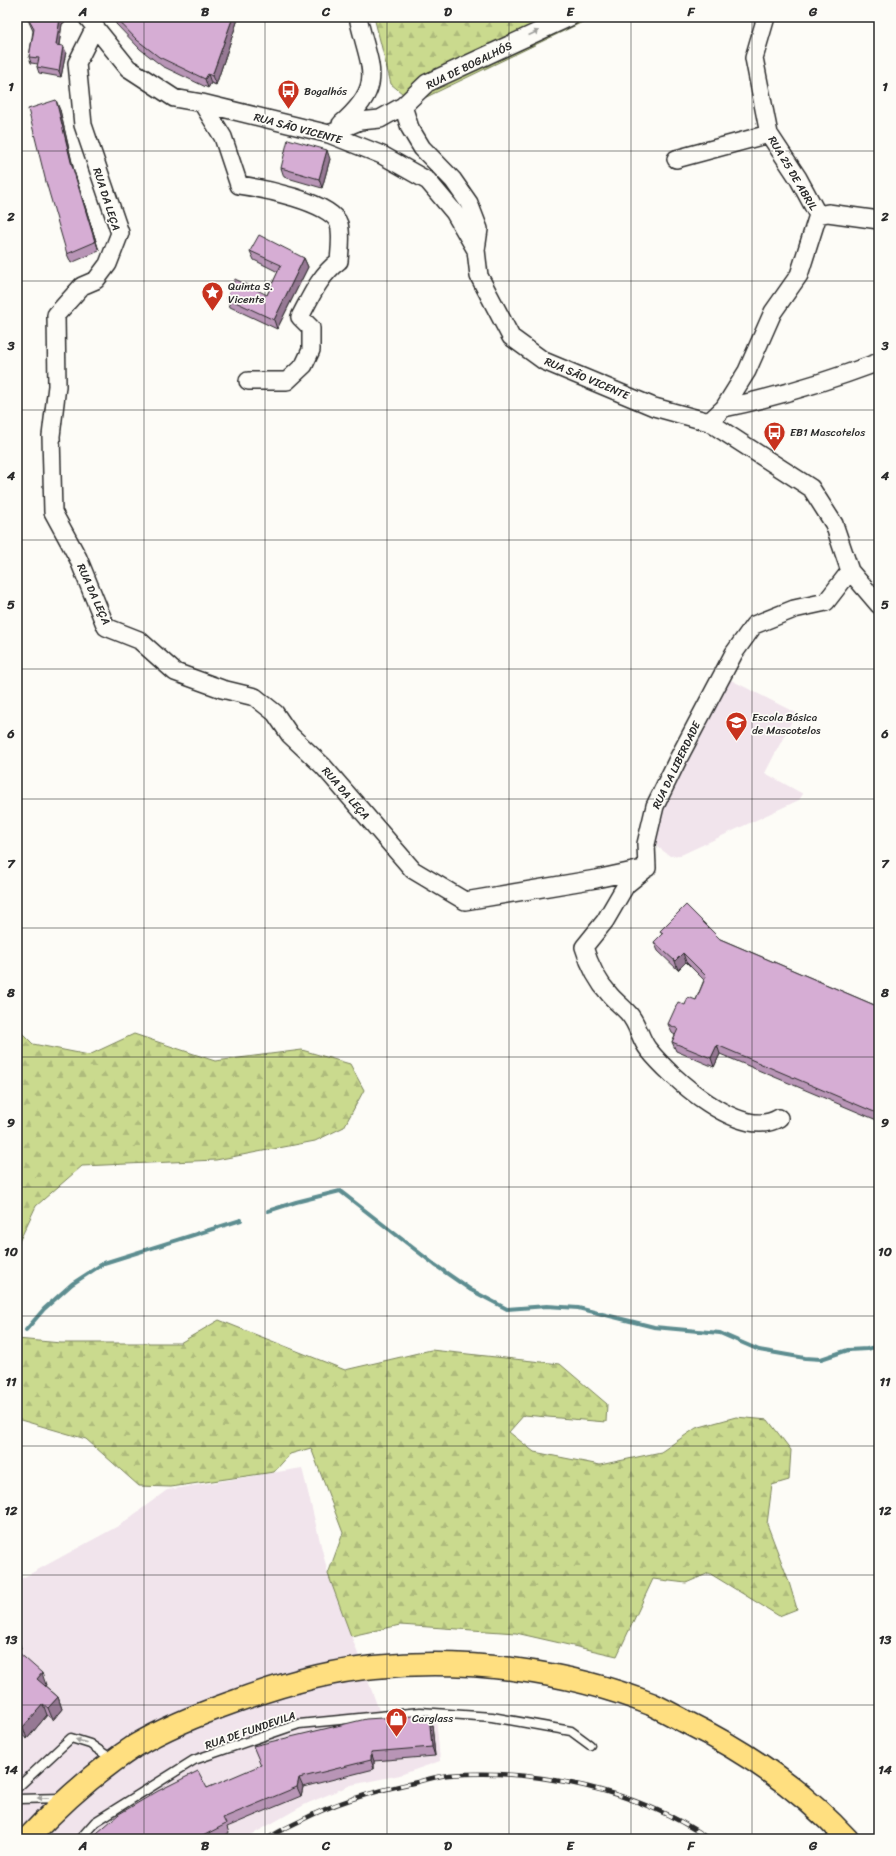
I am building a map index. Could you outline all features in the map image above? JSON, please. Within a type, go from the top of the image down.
[{"type":"main road","points":[[27,1839],[68,1798],[114,1761],[164,1731],[216,1708],[266,1690],[326,1675],[373,1667],[435,1663],[524,1671],[590,1684],[651,1704],[714,1736],[764,1767],[798,1792],[826,1816],[847,1839]]},
{"type":"street","points":[[329,134],[357,110],[367,94],[372,80],[370,61],[358,17]]},
{"type":"street","name":"RUA DE BOGALHÓS","points":[[329,134],[360,121],[380,119],[403,106],[427,83],[570,17]]},
{"type":"street","name":"RUA 25 DE ABRIL","points":[[709,422],[724,408],[747,371],[773,312],[799,275],[818,215],[798,178],[769,134],[754,58],[766,17]]},
{"type":"street","name":"RUA SÃO VICENTE","points":[[91,22],[128,68],[174,98],[202,103],[329,134],[382,154],[428,181],[454,212],[476,250],[479,276],[511,337],[544,361],[654,407],[709,422],[811,488],[834,524],[850,572]]},
{"type":"street","name":"RUA DA LEÇA","points":[[91,22],[77,63],[83,125],[120,232],[108,264],[96,280],[82,286],[56,315],[57,386],[51,436],[53,512],[78,558],[106,627],[139,640],[175,672],[222,689],[254,697],[275,713],[290,735],[323,766],[414,870],[465,901],[596,879],[647,868]]},
{"type":"street","points":[[202,103],[223,137],[239,185],[297,198],[330,212],[339,224],[339,261],[328,270],[311,294],[300,317],[311,328],[311,350],[304,365],[287,381],[248,381]]},
{"type":"street","points":[[403,106],[410,128],[422,148],[454,180],[469,203],[479,229],[476,250]]},
{"type":"street","points":[[676,159],[769,134]]},
{"type":"street","points":[[818,215],[828,212],[879,220]]},
{"type":"street","points":[[724,408],[761,400],[836,378],[879,362]]},
{"type":"street","points":[[850,572],[879,605]]},
{"type":"street","name":"RUA DA LIBERDADE","points":[[647,868],[646,844],[655,806],[734,653],[754,625],[794,609],[826,602],[850,572]]},
{"type":"street","points":[[647,868],[626,885],[605,920],[584,947],[589,964],[608,994],[630,1015],[648,1048],[678,1079],[714,1108],[740,1120],[770,1123],[779,1118]]},
{"type":"lane","name":"RUA DE FUNDEVILA","points":[[80,1839],[95,1822],[194,1760],[299,1724],[420,1712],[492,1717],[571,1732],[590,1745]]},
{"type":"lane","points":[[17,1788],[71,1738],[90,1744],[114,1761]]},
{"type":"lane","points":[[17,1799],[68,1798]]},
{"type":"shaded area","name":"Escola Básica de Mascotelos","points":[[727,678],[796,713],[765,773],[803,794],[799,800],[681,855],[670,856],[658,847],[654,840],[654,824]]},
{"type":"shaded area","points":[[302,1468],[328,1574],[382,1718],[436,1716],[440,1761],[400,1775],[351,1785],[306,1804],[244,1839],[17,1839],[17,1581],[120,1525],[167,1490]]},
{"type":"green space","points":[[374,17],[593,17],[414,103],[391,84]]},
{"type":"green space","points":[[17,1028],[33,1044],[89,1055],[134,1034],[215,1061],[302,1050],[350,1064],[364,1090],[344,1127],[315,1141],[216,1160],[82,1166],[36,1206],[17,1246]]},
{"type":"green space","points":[[219,1320],[345,1370],[431,1350],[560,1364],[607,1404],[606,1422],[524,1415],[509,1432],[534,1452],[600,1465],[661,1452],[696,1428],[736,1417],[768,1420],[791,1450],[789,1480],[772,1485],[767,1524],[788,1579],[797,1609],[779,1616],[709,1573],[686,1583],[653,1579],[617,1656],[516,1633],[400,1625],[351,1636],[328,1574],[343,1533],[311,1448],[290,1454],[274,1472],[171,1487],[139,1486],[86,1439],[17,1419],[17,1339],[61,1343],[180,1343]]},
{"type":"building","points":[[27,17],[61,17],[56,45],[63,46],[59,71],[37,67],[39,58],[29,57],[34,29]]},
{"type":"building","points":[[115,17],[233,17],[212,76],[208,74],[205,79],[159,57],[137,40]]},
{"type":"building","points":[[56,100],[71,162],[95,242],[67,254],[46,182],[28,109]]},
{"type":"building","points":[[288,139],[327,150],[319,179],[281,168]]},
{"type":"building","points":[[259,235],[304,258],[274,320],[227,298],[235,279],[267,295],[281,265],[250,251]]},
{"type":"building","points":[[686,905],[720,939],[879,1007],[879,1114],[717,1045],[711,1058],[672,1042],[678,1029],[668,1024],[678,1002],[685,1005],[688,997],[696,1000],[706,976],[683,953],[675,961],[654,942],[663,933],[660,931]]},
{"type":"building","points":[[17,1651],[42,1673],[37,1679],[58,1697],[48,1708],[43,1704],[23,1727],[17,1722]]},
{"type":"building","points":[[429,1715],[432,1747],[371,1752],[371,1760],[299,1778],[297,1787],[223,1818],[226,1824],[197,1839],[90,1839],[119,1814],[158,1791],[198,1771],[207,1788],[261,1765],[253,1746],[366,1719]]},
{"type":"building","points":[[474,1836],[514,1837],[514,1839],[474,1839]]},
{"type":"waterway","points":[[268,1211],[340,1191],[435,1265],[471,1290],[507,1309],[547,1306],[578,1308],[654,1327],[720,1333],[759,1350],[805,1358],[821,1359],[848,1350],[867,1349],[879,1346]]},
{"type":"waterway","points":[[26,1330],[44,1309],[72,1284],[104,1263],[241,1220]]},
{"type":"railway","points":[[267,1839],[317,1813],[357,1797],[440,1776],[482,1774],[516,1775],[550,1779],[585,1786],[618,1795],[651,1807],[681,1822],[709,1839]]},
{"type":"place","name":"Bogalhós","points":[[289,110]]},
{"type":"place","name":"Quinta S. Vicente","points":[[212,312]]},
{"type":"place","name":"EB1 Mascotelos","points":[[775,452]]},
{"type":"place","name":"Escola Básica de Mascotelos","points":[[736,742]]},
{"type":"place","name":"Carglass","points":[[396,1738]]}]
